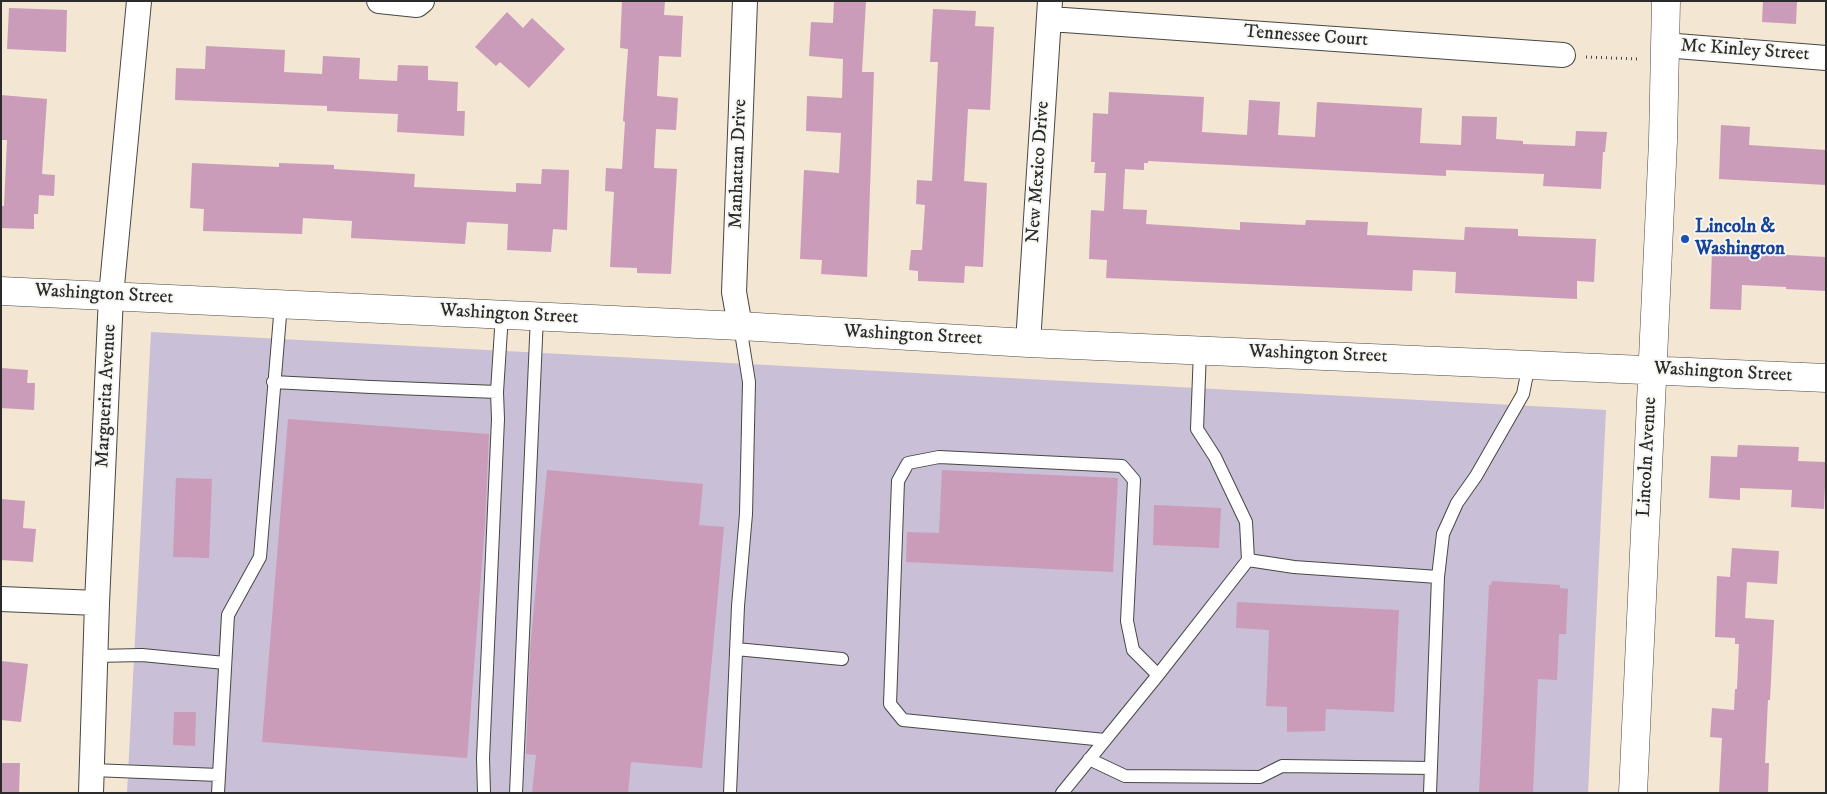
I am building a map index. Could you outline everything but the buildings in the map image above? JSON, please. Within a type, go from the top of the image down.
[{"type":"street","name":"Marguerita Avenue","points":[[91,782],[111,296],[139,1]]},
{"type":"street","points":[[379,1],[417,4],[422,1]]},
{"type":"street","name":"Manhattan Drive","points":[[740,326],[734,292],[745,1]]},
{"type":"street","name":"Lincoln Avenue","points":[[1633,793],[1663,141],[1666,1]]},
{"type":"street","name":"Tennessee Court","points":[[1050,10],[1562,56]]},
{"type":"street","name":"New Mexico Drive","points":[[1028,343],[1050,10]]},
{"type":"street","name":"Mc Kinley Street","points":[[1664,53],[1826,58]]},
{"type":"street","name":"Washington Street","points":[[1,291],[740,326],[1028,343],[1826,378]]},
{"type":"street","points":[[1,599],[97,603]]},
{"type":"lane","points":[[218,793],[228,615],[260,557],[281,304]]},
{"type":"lane","points":[[484,793],[483,758],[498,420],[497,392],[502,314]]},
{"type":"lane","points":[[516,793],[537,316]]},
{"type":"lane","points":[[730,793],[736,649],[746,514],[749,382],[740,326]]},
{"type":"lane","points":[[1062,793],[1248,560],[1246,522],[1215,457],[1196,429],[1200,350]]},
{"type":"lane","points":[[1430,793],[1438,577],[1442,534],[1457,504],[1476,476],[1523,394],[1529,364]]},
{"type":"lane","points":[[274,382],[497,392]]},
{"type":"lane","points":[[1105,740],[903,720],[890,704],[898,481],[908,463],[939,457],[1122,466],[1134,480],[1127,621],[1133,650],[1158,675]]},
{"type":"lane","points":[[1248,560],[1294,567],[1438,577]]},
{"type":"lane","points":[[736,649],[842,659]]},
{"type":"lane","points":[[95,656],[142,655],[225,663]]},
{"type":"lane","points":[[1089,759],[1125,776],[1260,777],[1282,766],[1431,768]]},
{"type":"lane","points":[[91,782],[219,775]]},
{"type":"path","points":[[1562,56],[1664,53]]},
{"type":"shaded area","points":[[151,332],[1606,410],[1588,793],[127,793]]},
{"type":"place","name":"Lincoln & Washington","points":[[1685,239]]}]
